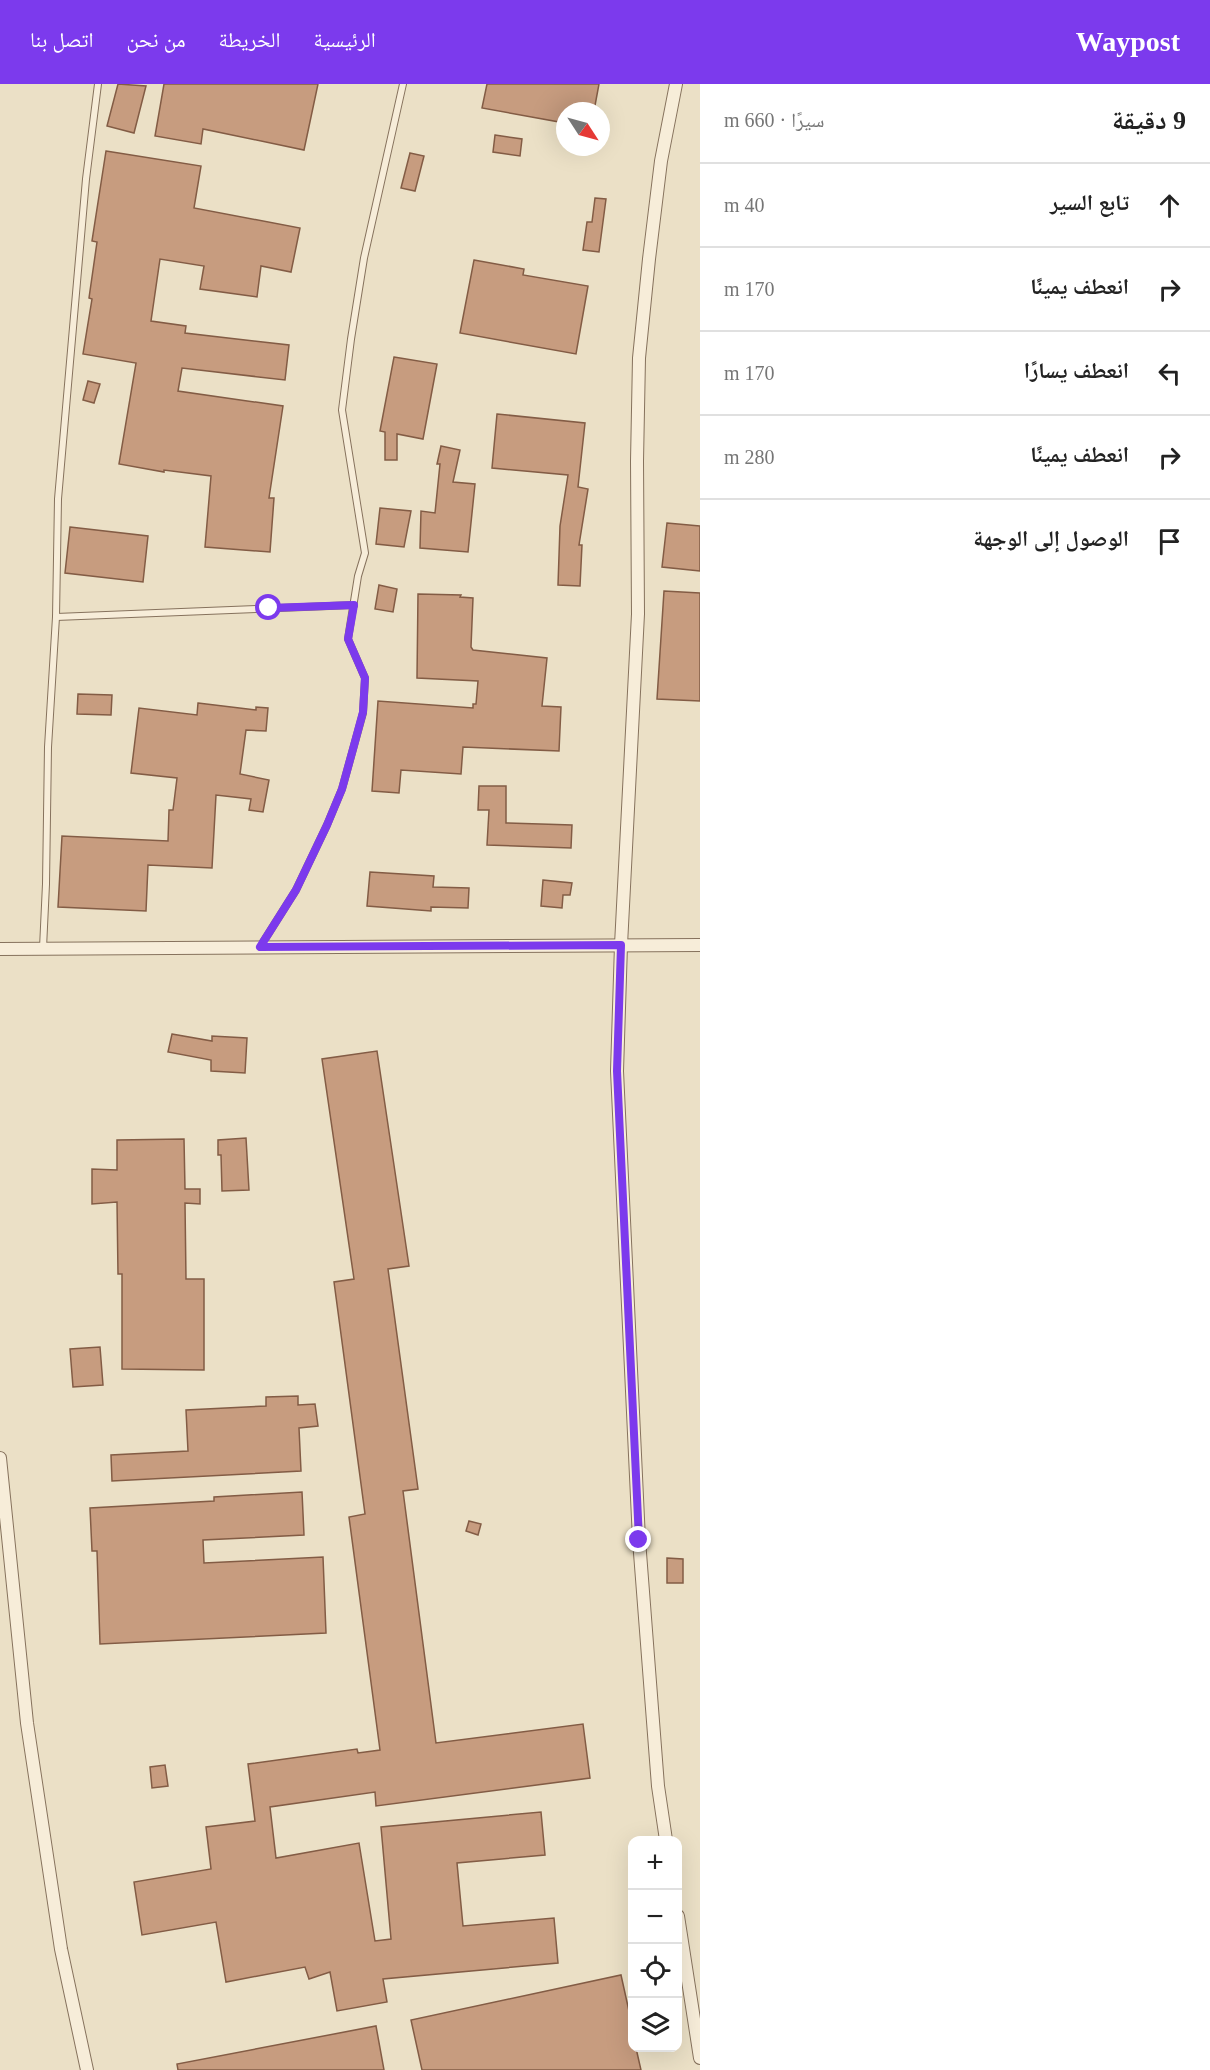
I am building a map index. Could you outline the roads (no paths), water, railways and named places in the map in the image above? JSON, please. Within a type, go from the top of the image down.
[{"type":"street","points":[[665,1836],[658,1786],[639,1540],[617,1071],[638,614],[639,358],[662,161],[676,84]]},
{"type":"street","points":[[0,949],[700,945]]},
{"type":"street","points":[[0,1458],[27,1723],[61,1949],[87,2070]]},
{"type":"street","points":[[682,1942],[700,2058]]},
{"type":"lane","points":[[43,948],[48,747],[56,617],[58,499],[86,179],[98,84]]},
{"type":"lane","points":[[260,947],[296,890],[327,825],[342,789],[363,712],[365,678],[348,639],[358,576],[365,554],[342,410],[364,258],[404,84]]},
{"type":"lane","points":[[56,617],[354,605]]}]
